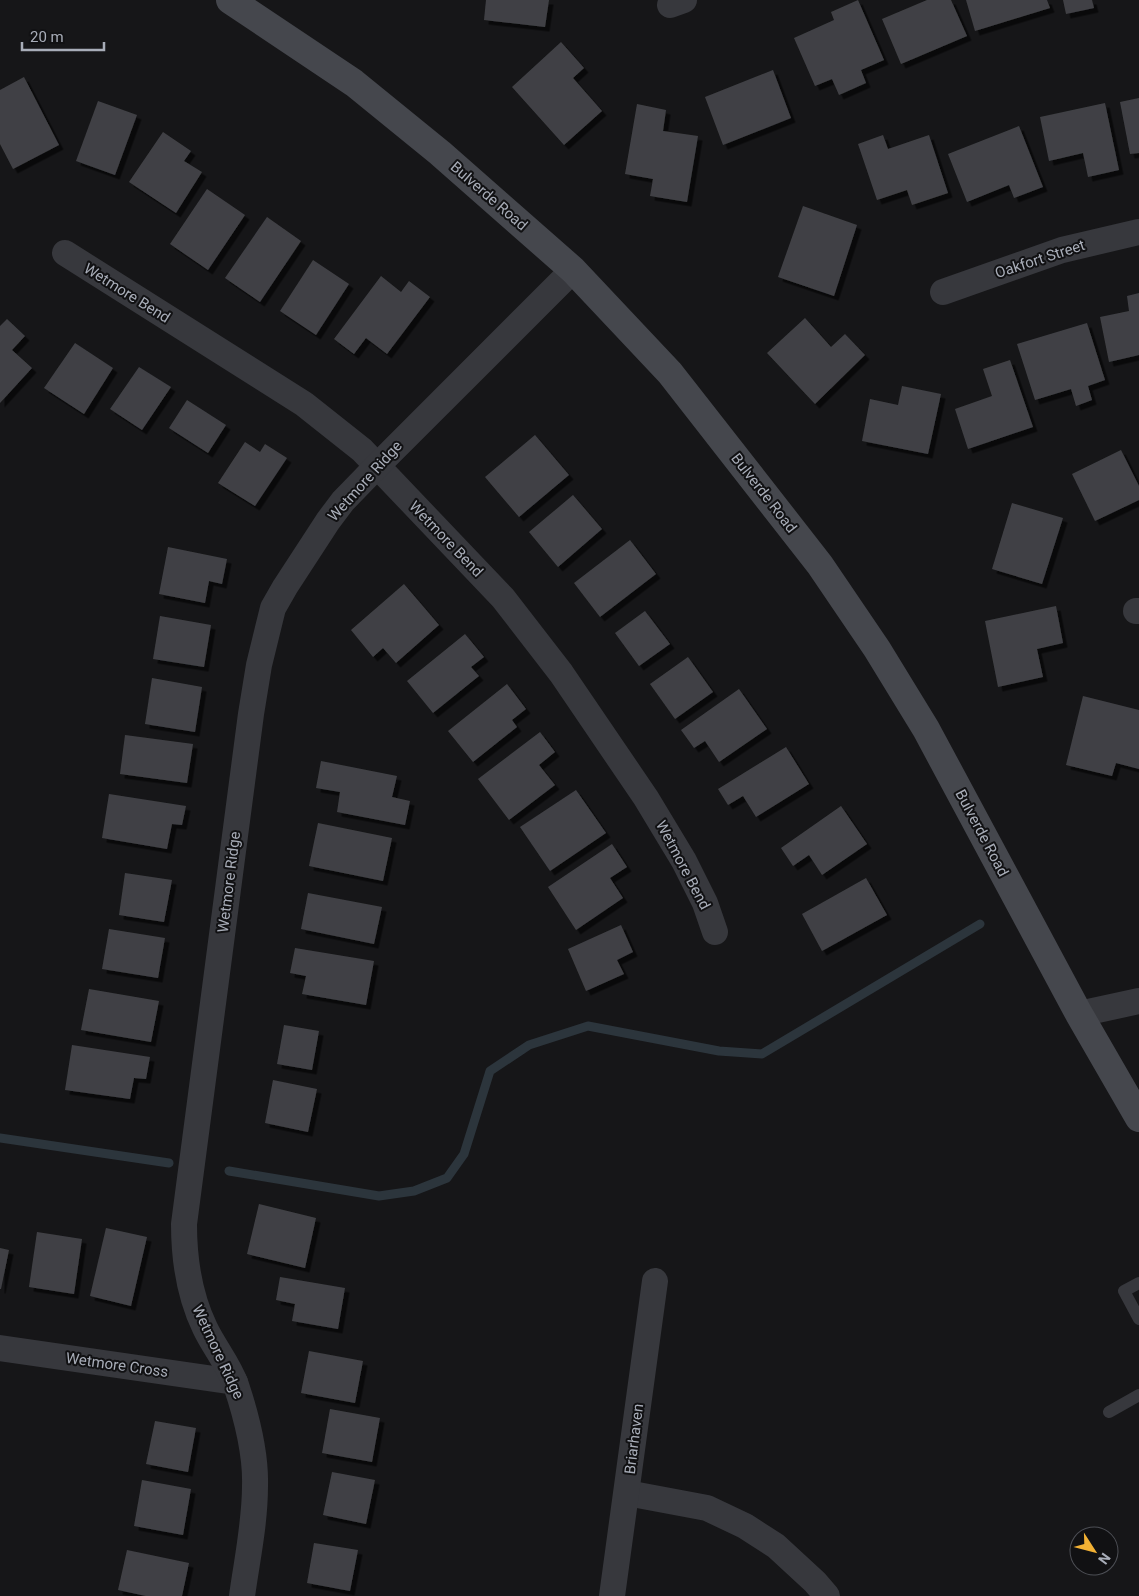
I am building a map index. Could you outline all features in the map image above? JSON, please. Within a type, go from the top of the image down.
[{"type":"main road","name":"Bulverde Road","points":[[230,0],[354,83],[440,153],[573,270],[670,373],[820,565],[877,649],[926,729],[1079,1014],[1139,1118]]},
{"type":"street","name":"Oakfort Street","points":[[942,292],[1062,250],[1139,232]]},
{"type":"street","name":"Wetmore Bend","points":[[65,253],[304,404],[362,450],[503,598],[562,673],[646,798],[684,861],[706,903],[715,932]]},
{"type":"street","name":"Wetmore Ridge","points":[[242,1596],[254,1516],[256,1484],[248,1426],[235,1382],[205,1328],[191,1293],[184,1251],[184,1224],[259,665],[274,608],[285,587],[343,501],[573,270]]},
{"type":"street","points":[[1079,1014],[1139,1001]]},
{"type":"street","name":"Briarhaven","points":[[612,1596],[655,1281]]},
{"type":"street","name":"Wetmore Cross","points":[[0,1348],[235,1382]]},
{"type":"street","points":[[627,1493],[707,1508],[745,1526],[776,1546],[816,1582],[827,1596]]},
{"type":"lane","points":[[1139,1283],[1124,1291],[1139,1319]]},
{"type":"lane","points":[[1109,1412],[1139,1395]]},
{"type":"building","points":[[486,0],[549,0],[545,27],[484,20]]},
{"type":"building","points":[[858,0],[884,60],[861,70],[866,83],[839,95],[832,79],[815,86],[794,38],[834,20],[831,12]]},
{"type":"building","points":[[927,0],[951,0],[967,36],[901,64],[882,19]]},
{"type":"building","points":[[966,0],[1047,0],[1050,8],[975,31]]},
{"type":"building","points":[[1063,0],[1092,0],[1094,8],[1066,14]]},
{"type":"building","points":[[561,42],[584,68],[573,78],[602,111],[564,145],[512,87]]},
{"type":"building","points":[[773,70],[791,118],[723,145],[705,97]]},
{"type":"building","points":[[24,77],[59,145],[13,169],[0,144],[0,90]]},
{"type":"building","points":[[1139,98],[1139,153],[1130,154],[1120,102]]},
{"type":"building","points":[[98,101],[137,115],[115,175],[76,161]]},
{"type":"building","points":[[1105,103],[1119,170],[1088,177],[1083,153],[1049,161],[1040,117]]},
{"type":"building","points":[[637,104],[666,110],[663,131],[698,136],[687,202],[650,196],[653,179],[625,174]]},
{"type":"building","points":[[1019,126],[1043,187],[1014,198],[1009,185],[967,202],[948,154]]},
{"type":"building","points":[[163,132],[191,151],[184,161],[202,172],[176,213],[129,182]]},
{"type":"building","points":[[883,135],[888,149],[929,135],[948,193],[912,205],[907,190],[877,200],[858,144]]},
{"type":"building","points":[[207,189],[245,215],[208,270],[170,244]]},
{"type":"building","points":[[803,206],[857,225],[834,296],[778,277]]},
{"type":"building","points":[[267,217],[301,241],[260,302],[225,278]]},
{"type":"building","points":[[313,260],[349,284],[316,335],[280,311]]},
{"type":"building","points":[[381,276],[401,292],[409,281],[430,297],[387,354],[366,338],[354,354],[334,339]]},
{"type":"building","points":[[1139,293],[1139,355],[1109,362],[1100,317],[1129,311],[1127,296]]},
{"type":"building","points":[[805,318],[831,347],[845,334],[865,355],[815,404],[767,353]]},
{"type":"building","points":[[7,319],[25,336],[12,350],[32,368],[0,403],[0,326]]},
{"type":"building","points":[[1087,323],[1105,380],[1088,386],[1092,400],[1076,406],[1071,389],[1035,400],[1017,344]]},
{"type":"building","points":[[75,343],[113,368],[84,414],[44,388]]},
{"type":"building","points":[[1010,360],[1033,427],[968,449],[955,409],[992,396],[983,369]]},
{"type":"building","points":[[139,367],[171,387],[142,430],[110,409]]},
{"type":"building","points":[[902,386],[941,394],[928,454],[862,441],[870,399],[898,405]]},
{"type":"building","points":[[187,400],[226,425],[208,453],[169,428]]},
{"type":"building","points":[[535,435],[569,475],[519,517],[485,477]]},
{"type":"building","points":[[245,442],[260,452],[265,444],[287,458],[255,506],[218,483]]},
{"type":"building","points":[[1121,450],[1139,486],[1139,500],[1095,521],[1072,474]]},
{"type":"building","points":[[573,495],[602,529],[558,567],[529,532]]},
{"type":"building","points":[[1012,503],[1063,518],[1042,584],[992,569]]},
{"type":"building","points":[[630,540],[656,574],[600,617],[574,583]]},
{"type":"building","points":[[168,547],[227,559],[222,584],[209,581],[205,603],[159,594]]},
{"type":"building","points":[[404,584],[439,625],[396,663],[383,648],[373,657],[351,630]]},
{"type":"building","points":[[1056,606],[1063,643],[1037,649],[1043,677],[998,687],[985,621]]},
{"type":"building","points":[[645,611],[670,644],[639,666],[615,633]]},
{"type":"building","points":[[160,616],[211,625],[204,667],[153,659]]},
{"type":"building","points":[[465,634],[484,657],[471,667],[479,676],[433,713],[407,681]]},
{"type":"building","points":[[688,657],[713,692],[675,719],[650,684]]},
{"type":"building","points":[[152,678],[202,687],[195,732],[145,724]]},
{"type":"building","points":[[507,684],[526,709],[512,720],[517,727],[473,762],[448,731]]},
{"type":"building","points":[[739,689],[767,729],[719,762],[705,741],[694,748],[681,730]]},
{"type":"building","points":[[1083,696],[1139,710],[1139,769],[1116,763],[1112,776],[1066,765]]},
{"type":"building","points":[[540,732],[555,752],[539,765],[555,785],[509,820],[478,779]]},
{"type":"building","points":[[125,735],[193,744],[187,783],[120,774]]},
{"type":"building","points":[[786,747],[809,784],[756,817],[743,796],[728,805],[718,789]]},
{"type":"building","points":[[321,761],[397,776],[392,797],[410,801],[405,825],[337,812],[340,792],[316,788]]},
{"type":"building","points":[[576,790],[606,833],[550,871],[520,827]]},
{"type":"building","points":[[109,794],[186,806],[182,825],[172,824],[167,849],[102,838]]},
{"type":"building","points":[[841,806],[867,844],[822,875],[809,855],[793,866],[781,848]]},
{"type":"building","points":[[318,823],[392,838],[383,881],[309,866]]},
{"type":"building","points":[[612,844],[627,867],[610,878],[623,898],[576,930],[548,887]]},
{"type":"building","points":[[125,873],[172,880],[164,922],[119,915]]},
{"type":"building","points":[[866,878],[887,915],[822,951],[802,914]]},
{"type":"building","points":[[308,893],[382,907],[374,944],[301,929]]},
{"type":"building","points":[[621,925],[633,952],[617,960],[624,974],[586,991],[568,949]]},
{"type":"building","points":[[109,929],[165,938],[158,978],[102,969]]},
{"type":"building","points":[[295,948],[374,961],[366,1005],[302,994],[306,976],[290,973]]},
{"type":"building","points":[[89,989],[159,1001],[151,1042],[81,1030]]},
{"type":"building","points":[[284,1025],[319,1031],[312,1070],[277,1064]]},
{"type":"building","points":[[72,1045],[150,1057],[146,1079],[134,1078],[130,1099],[65,1090]]},
{"type":"building","points":[[273,1080],[317,1089],[308,1132],[265,1123]]},
{"type":"building","points":[[259,1204],[316,1218],[305,1268],[247,1254]]},
{"type":"building","points":[[106,1228],[147,1237],[131,1306],[90,1296]]},
{"type":"building","points":[[37,1232],[82,1239],[74,1294],[29,1287]]},
{"type":"building","points":[[0,1248],[9,1250],[1,1289],[0,1289]]},
{"type":"building","points":[[280,1277],[345,1288],[338,1329],[292,1321],[295,1304],[276,1300]]},
{"type":"building","points":[[309,1351],[363,1361],[355,1403],[301,1393]]},
{"type":"building","points":[[330,1409],[380,1418],[372,1462],[322,1453]]},
{"type":"building","points":[[155,1421],[196,1428],[188,1472],[146,1464]]},
{"type":"building","points":[[332,1472],[375,1480],[366,1524],[323,1515]]},
{"type":"building","points":[[142,1480],[191,1489],[183,1535],[134,1526]]},
{"type":"building","points":[[314,1543],[358,1550],[350,1591],[307,1583]]},
{"type":"building","points":[[127,1550],[189,1563],[182,1596],[146,1596],[118,1590]]},
{"type":"waterway","points":[[229,1171],[379,1196],[414,1191],[447,1178],[464,1154],[490,1071],[529,1045],[588,1026],[719,1051],[762,1054],[980,924]]},
{"type":"waterway","points":[[0,1138],[169,1163]]}]
